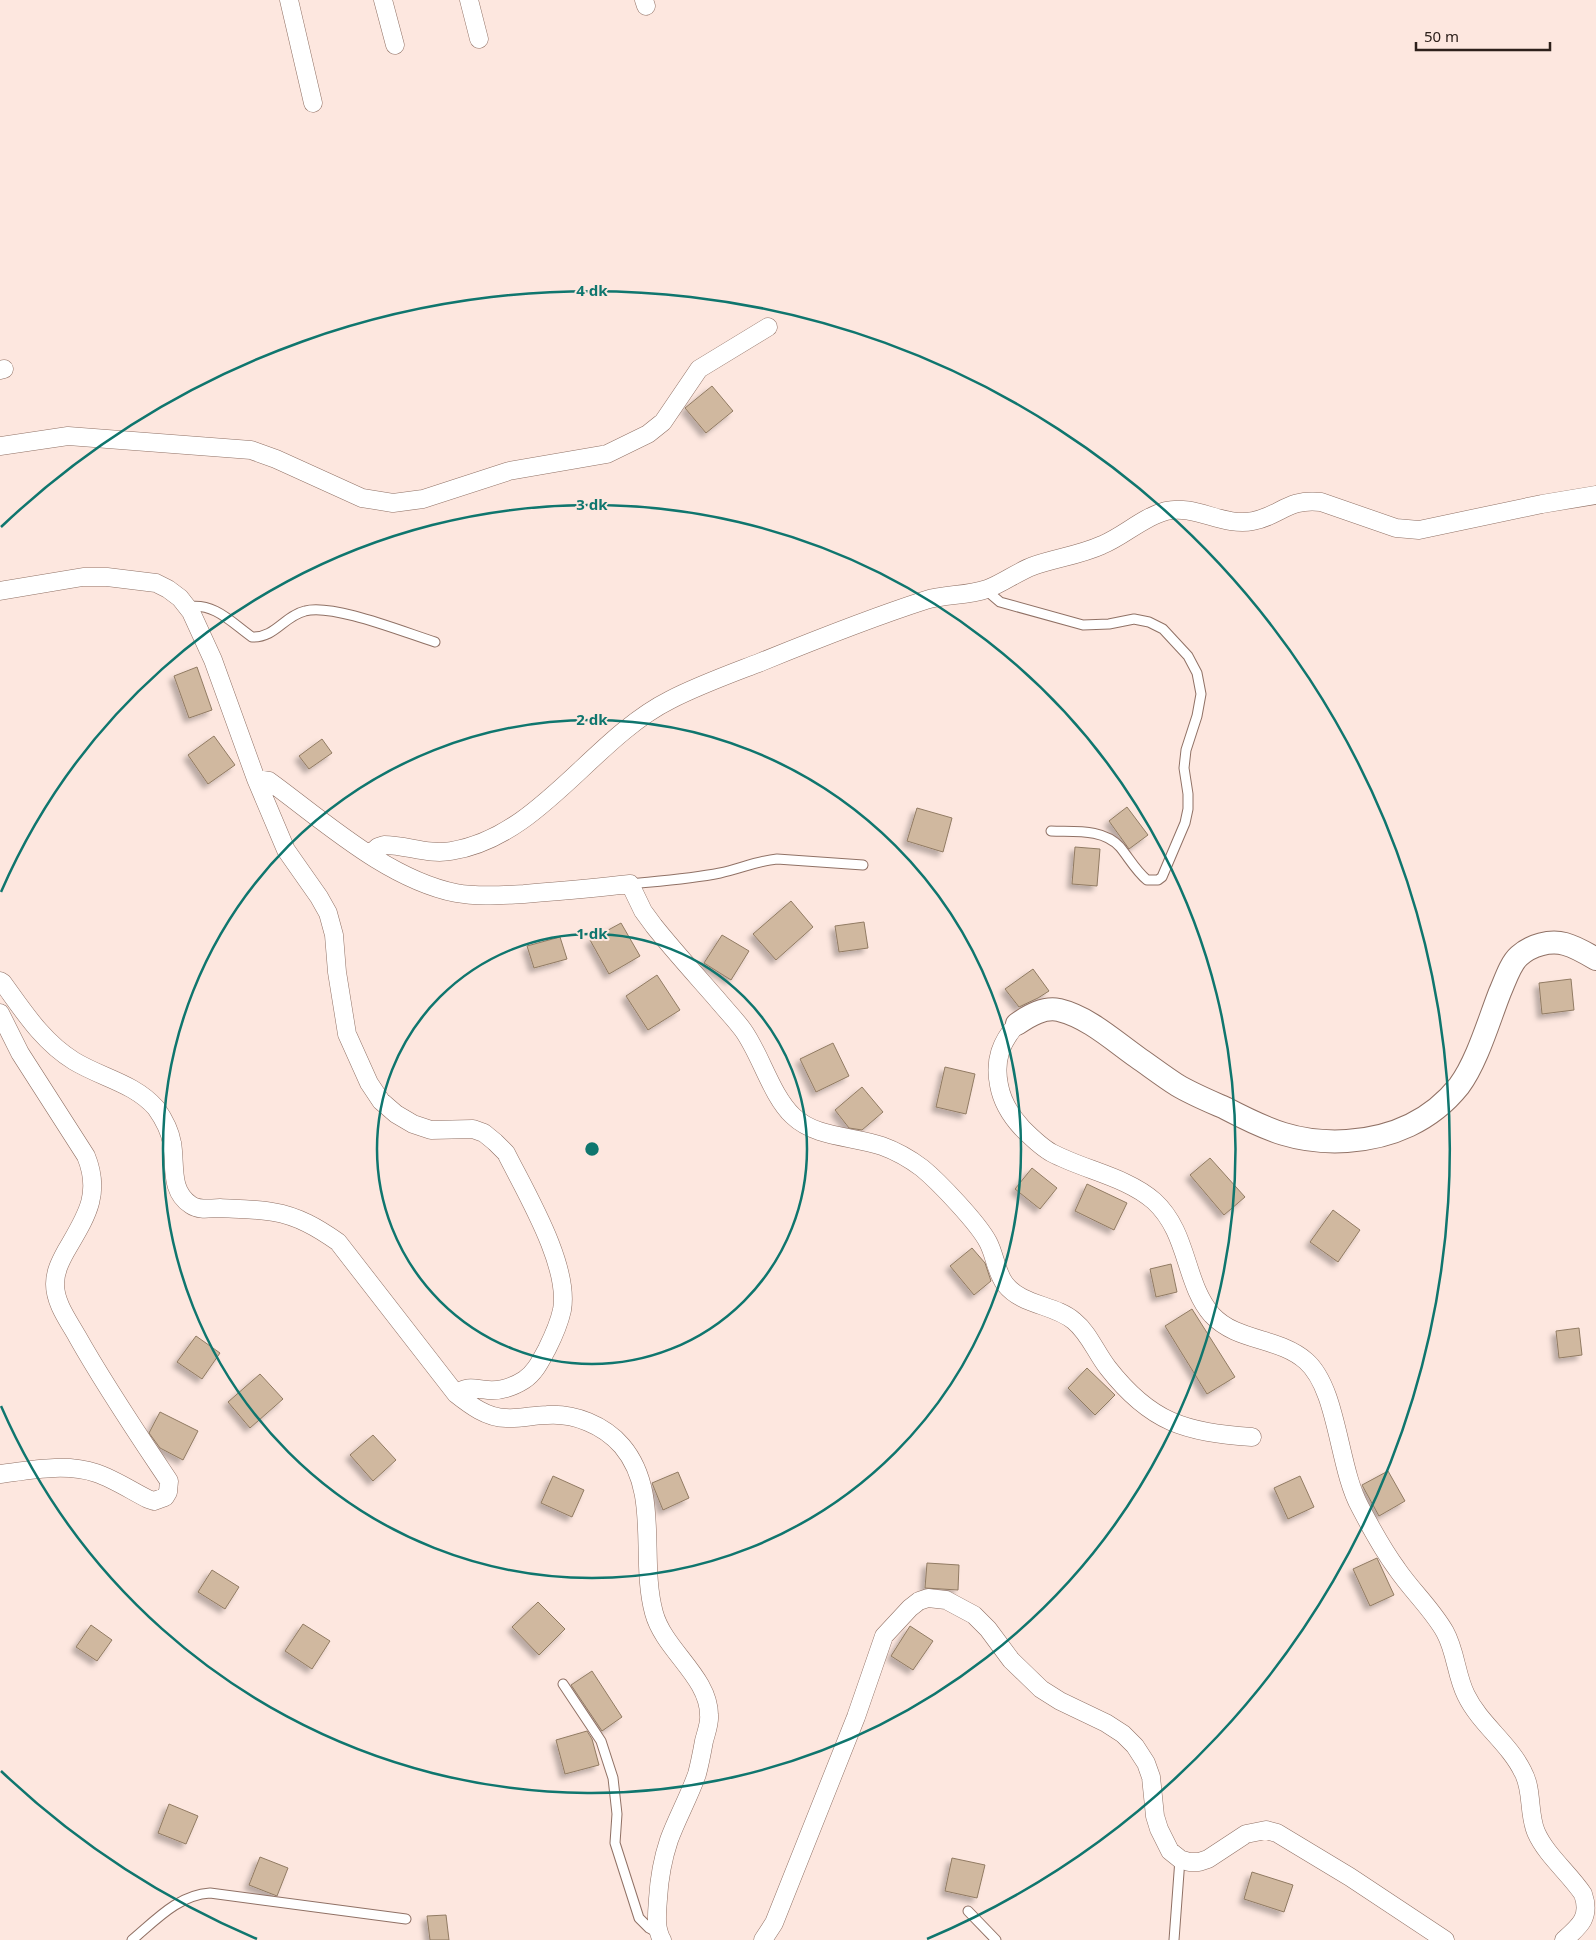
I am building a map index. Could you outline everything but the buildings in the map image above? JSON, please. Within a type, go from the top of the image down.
[{"type":"street","points":[[289,0],[314,103]]},
{"type":"street","points":[[383,0],[396,44]]},
{"type":"street","points":[[469,0],[479,39]]},
{"type":"street","points":[[0,446],[68,436],[251,450],[276,459],[362,498],[393,503],[423,500],[509,471],[608,454],[648,434],[663,422],[699,369],[768,327]]},
{"type":"street","points":[[370,854],[378,847],[384,845],[433,853],[454,851],[480,843],[533,812],[563,787],[621,732],[636,720],[670,699],[864,622],[929,599],[986,590],[1032,567],[1104,545],[1167,511],[1187,510],[1231,522],[1247,522],[1266,518],[1288,506],[1310,501],[1331,506],[1396,528],[1419,530],[1542,504],[1596,495]]},
{"type":"street","points":[[0,591],[83,577],[107,577],[156,584],[174,594],[187,607],[212,660],[256,779],[286,850],[328,913],[334,935],[347,1034],[369,1083],[382,1101],[396,1114],[413,1124],[431,1130],[473,1130],[484,1133],[506,1153],[547,1238],[563,1290],[562,1309],[556,1333],[537,1367],[527,1378],[515,1386],[504,1390],[466,1388],[456,1394]]},
{"type":"street","points":[[256,779],[269,781],[370,854],[419,882],[456,893],[489,896],[568,891],[630,884],[643,911],[654,926],[742,1029],[754,1048],[780,1100],[793,1116],[801,1123],[817,1131],[881,1146],[908,1158],[922,1169],[936,1181],[982,1233],[1007,1286],[1020,1296],[1064,1314],[1076,1322],[1118,1380],[1150,1410],[1182,1426],[1198,1431],[1252,1437]]},
{"type":"street","points":[[1564,1940],[1581,1924],[1584,1918],[1586,1903],[1583,1894],[1540,1840],[1532,1821],[1528,1788],[1524,1774],[1515,1758],[1468,1699],[1460,1681],[1453,1650],[1446,1633],[1397,1569],[1358,1505],[1348,1477],[1325,1387],[1317,1372],[1307,1361],[1295,1353],[1281,1346],[1239,1333],[1224,1325],[1211,1314],[1202,1301],[1176,1229],[1165,1212],[1152,1199],[1135,1188],[1052,1153],[1037,1142],[1019,1125],[1007,1110],[1001,1096],[997,1062],[1001,1047],[1008,1034],[1018,1024],[1030,1015],[1044,1010],[1057,1010],[1073,1014],[1178,1085],[1266,1129],[1292,1137],[1322,1142],[1348,1141],[1380,1136],[1403,1129],[1425,1117],[1444,1102],[1459,1085],[1469,1069],[1505,979],[1519,956],[1533,947],[1547,943],[1570,946],[1596,958]]},
{"type":"street","points":[[0,981],[35,1027],[54,1046],[75,1062],[128,1086],[143,1096],[156,1109],[166,1125],[172,1142],[176,1187],[182,1199],[192,1206],[205,1210],[217,1208],[273,1211],[298,1218],[319,1228],[338,1242],[456,1394],[471,1406],[488,1414],[505,1418],[549,1415],[568,1416],[584,1420],[605,1430],[621,1445],[635,1466],[642,1483],[650,1592],[654,1614],[663,1635],[697,1680],[706,1698],[710,1715],[697,1773],[668,1842],[658,1890],[657,1914],[660,1936]]},
{"type":"street","points":[[0,1012],[20,1053],[86,1156],[90,1167],[92,1199],[58,1267],[55,1284],[58,1300],[97,1372],[169,1481],[170,1486],[164,1497],[154,1501],[148,1500],[98,1473],[85,1470],[71,1468],[42,1469],[0,1474]]},
{"type":"street","points":[[763,1940],[774,1923],[824,1797],[884,1636],[910,1608],[919,1601],[928,1598],[946,1600],[974,1615],[988,1629],[1011,1660],[1041,1688],[1060,1702],[1106,1723],[1123,1734],[1135,1746],[1146,1763],[1151,1777],[1155,1816],[1159,1829],[1170,1851],[1180,1859],[1189,1862],[1199,1862],[1246,1834],[1266,1830],[1277,1833],[1350,1877],[1445,1940]]},
{"type":"lane","points":[[986,590],[1000,602],[1083,625],[1109,624],[1134,619],[1157,625],[1188,656],[1199,682],[1200,705],[1186,750],[1184,768],[1188,794],[1185,823],[1162,877],[1153,881],[1148,880],[1119,846],[1107,837],[1089,832],[1051,832]]},
{"type":"lane","points":[[187,607],[201,605],[220,612],[252,637],[267,635],[296,614],[318,609],[342,612],[435,642]]},
{"type":"lane","points":[[630,884],[692,878],[726,872],[777,859],[863,865]]},
{"type":"lane","points":[[563,1684],[601,1741],[613,1778],[617,1814],[615,1843],[639,1918],[660,1936]]},
{"type":"lane","points":[[1174,1940],[1180,1859]]},
{"type":"lane","points":[[132,1940],[178,1902],[201,1894],[406,1919]]},
{"type":"lane","points":[[968,1911],[996,1940]]}]
